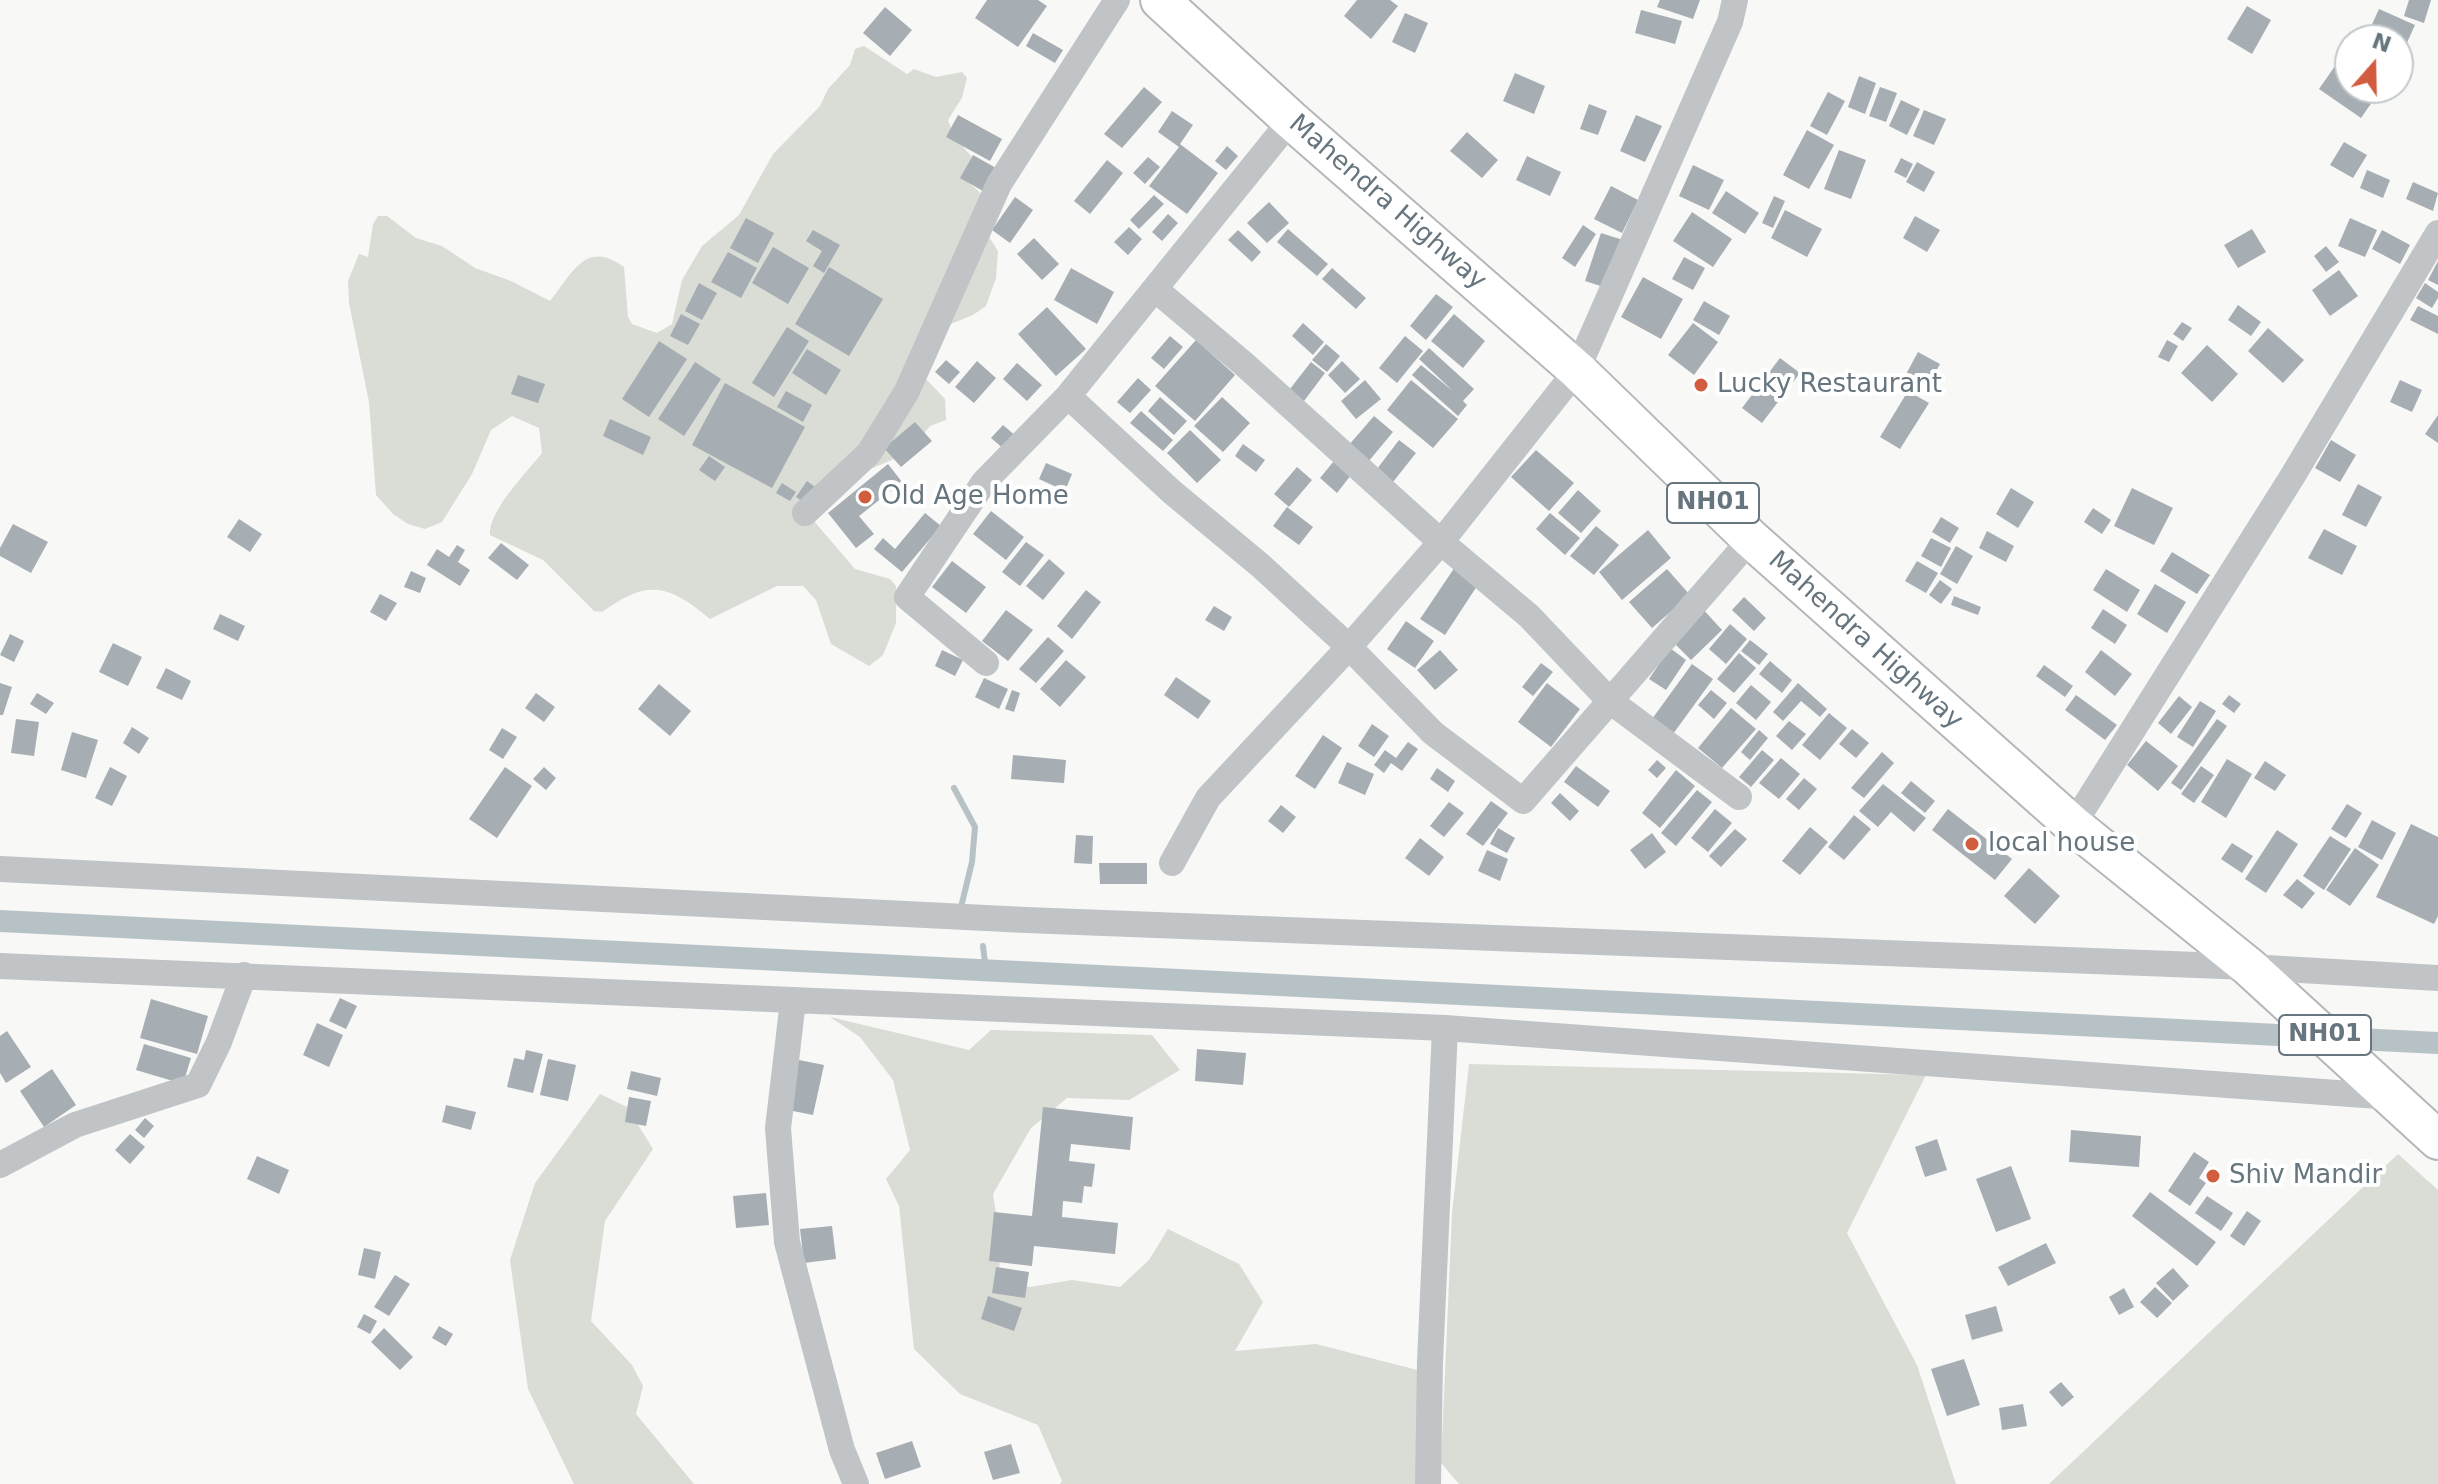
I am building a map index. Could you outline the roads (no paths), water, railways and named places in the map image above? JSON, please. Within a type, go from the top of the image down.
[{"type":"highway","name":"Mahendra Highway","points":[[1160,0],[1291,120],[1577,370],[1751,539],[2073,825],[2249,967],[2438,1140]]},
{"type":"street","points":[[805,513],[869,453],[907,391],[999,184],[1117,0]]},
{"type":"street","points":[[1172,863],[1208,798],[1349,647],[1441,542],[1577,370],[1730,22],[1735,0]]},
{"type":"street","points":[[986,663],[907,597],[984,482],[1068,396],[1291,120]]},
{"type":"street","points":[[2073,825],[2292,477],[2438,233]]},
{"type":"street","points":[[1155,289],[1529,616],[1610,701],[1739,797]]},
{"type":"street","points":[[1068,396],[1349,647],[1433,733],[1523,801],[1751,539]]},
{"type":"street","points":[[0,869],[1026,920],[2249,967],[2438,978]]},
{"type":"street","points":[[0,966],[1445,1028],[2382,1088]]},
{"type":"street","points":[[0,1165],[75,1125],[198,1085],[219,1042],[244,975]]},
{"type":"street","points":[[793,1001],[778,1128],[787,1242],[842,1450],[856,1484]]},
{"type":"street","points":[[1428,1484],[1445,1028]]},
{"type":"waterway","points":[[954,788],[975,827],[972,862],[962,903]]},
{"type":"waterway","points":[[0,921],[2438,1043]]},
{"type":"waterway","points":[[983,946],[986,971]]},
{"type":"place","name":"Lucky Restaurant","points":[[1701,385]]},
{"type":"place","name":"Old Age Home","points":[[865,497]]},
{"type":"place","name":"local house","points":[[1972,844]]},
{"type":"place","name":"Shiv Mandir","points":[[2213,1176]]}]
